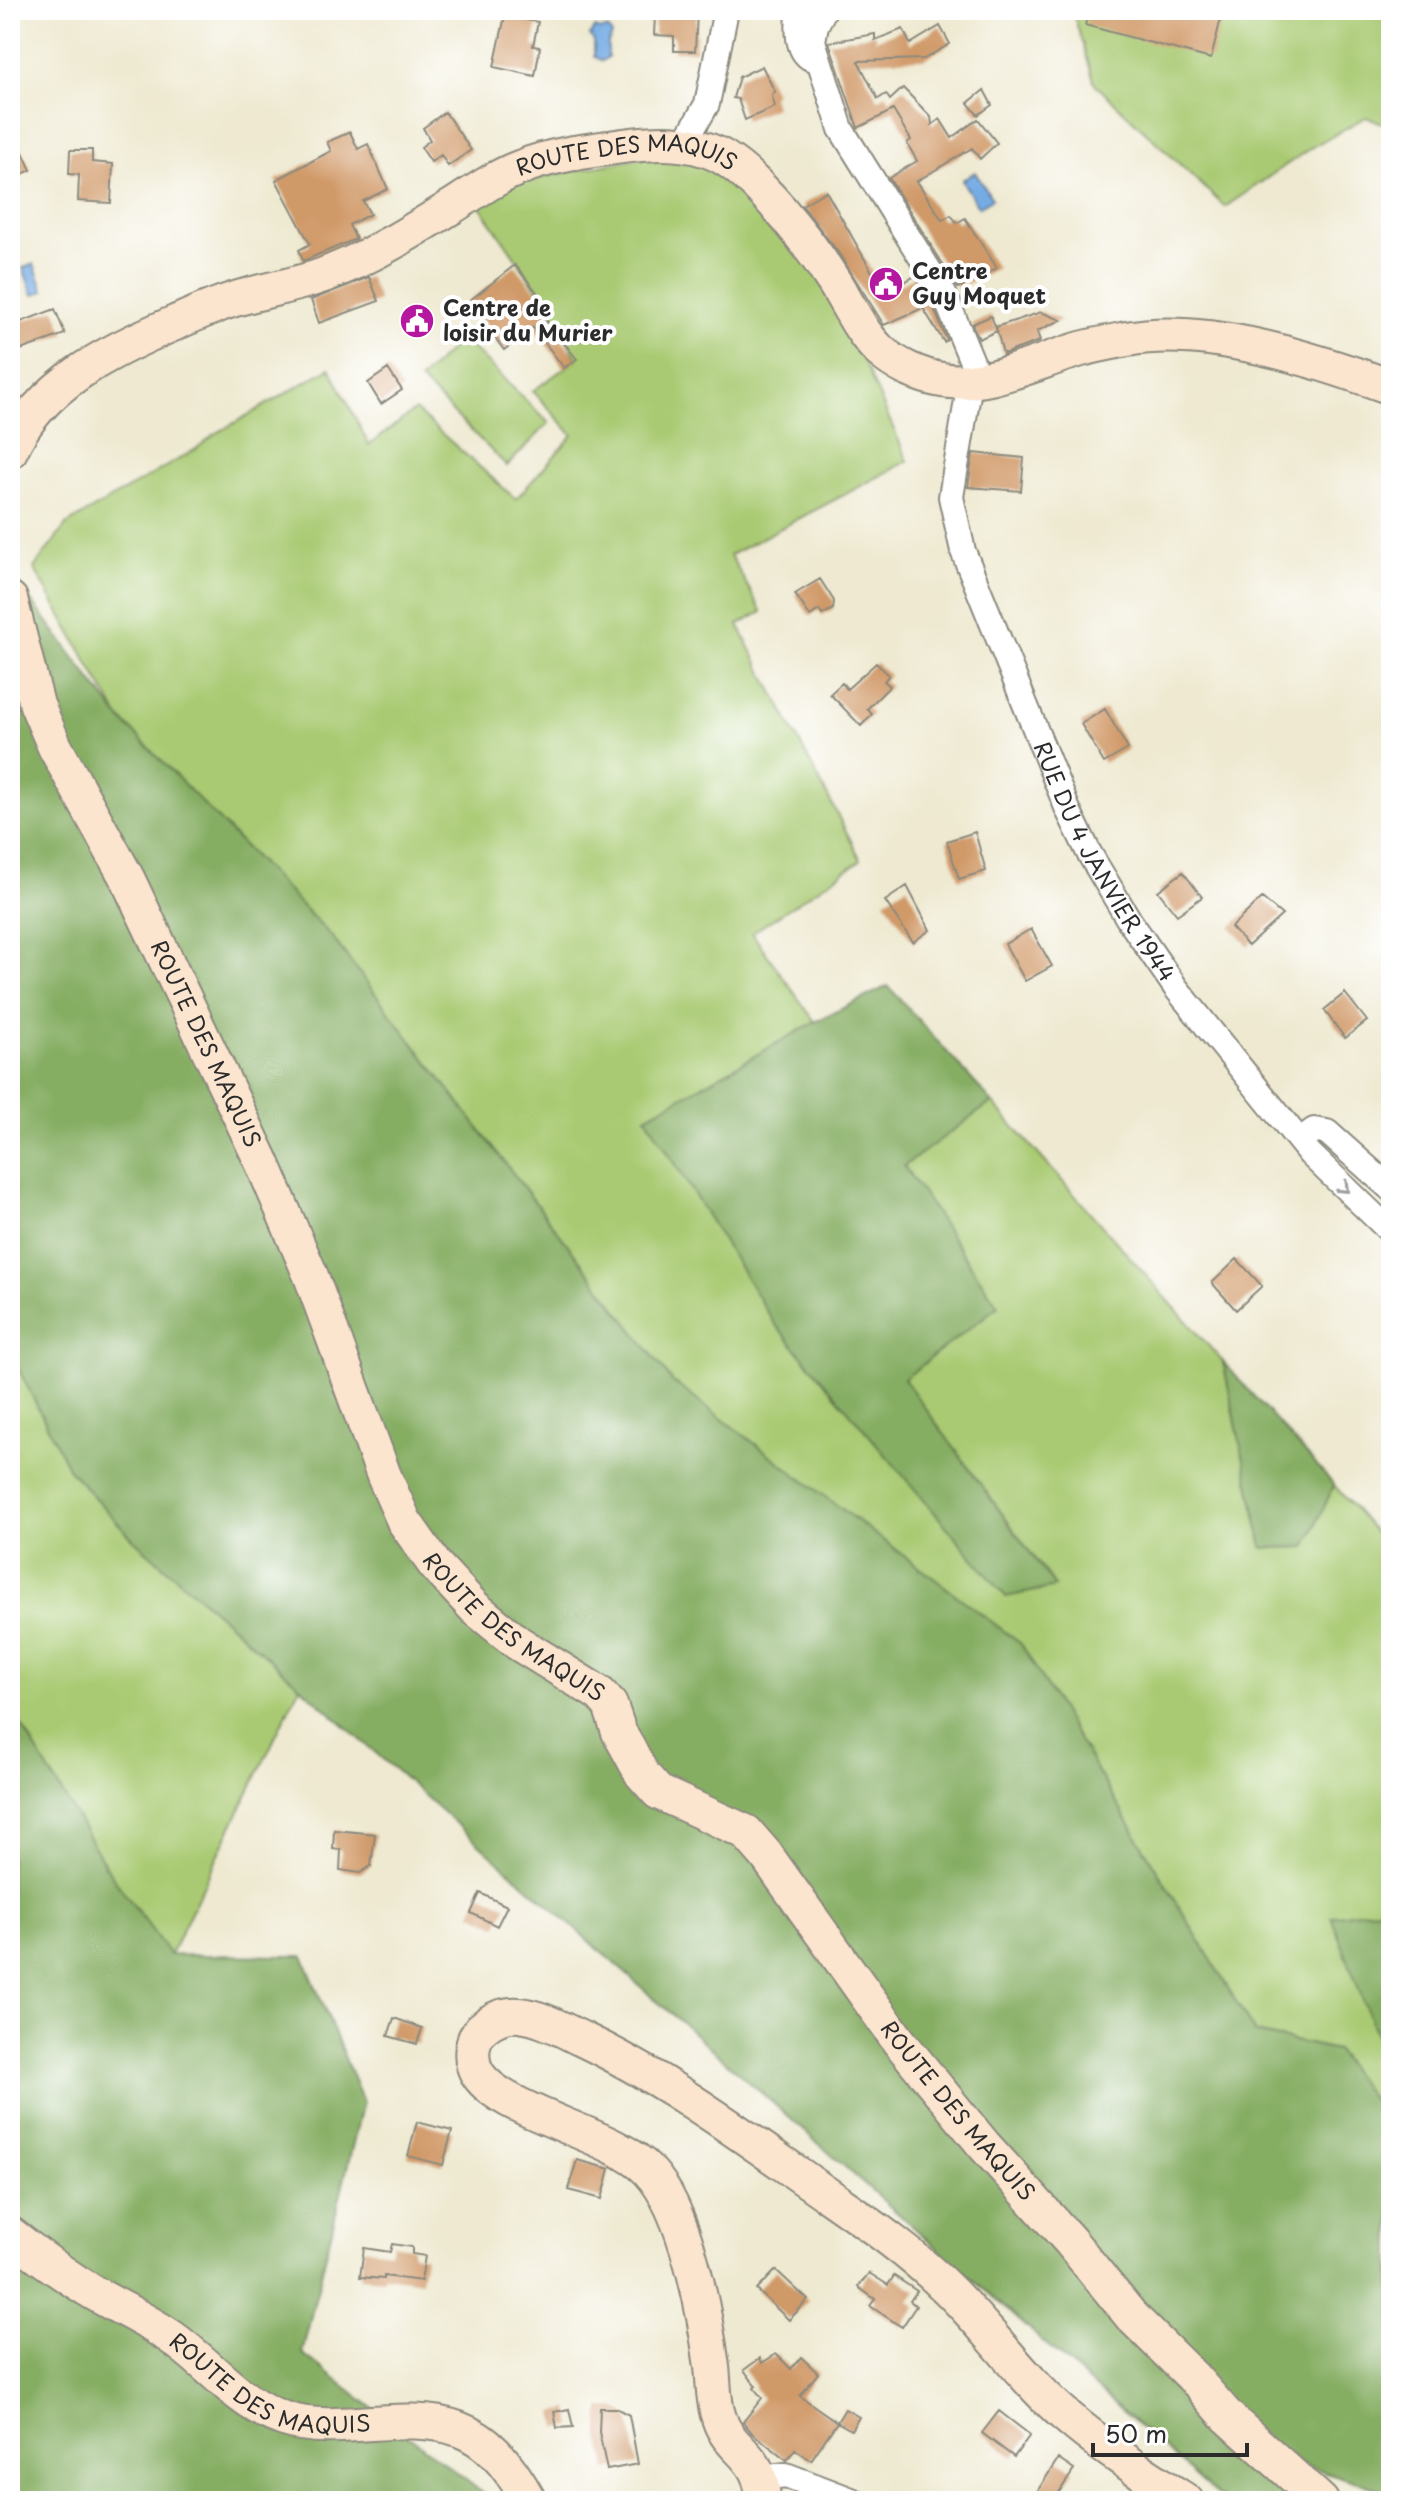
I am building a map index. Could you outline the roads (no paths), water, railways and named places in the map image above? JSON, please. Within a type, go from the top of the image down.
[{"type":"street","points":[[684,144],[707,104],[726,10]]},
{"type":"street","points":[[799,10],[798,31],[803,53],[809,59],[816,57]]},
{"type":"street","points":[[824,10],[816,25],[813,41],[841,129],[944,294],[973,364],[956,380]]},
{"type":"street","name":"ROUTE DES MAQUIS","points":[[10,451],[19,431],[61,386],[91,364],[133,341],[235,300],[332,272],[375,253],[482,186],[520,167],[578,153],[660,143],[684,144],[719,155],[753,182],[815,253],[877,348],[917,373],[956,380],[1004,374],[1082,349],[1146,336],[1167,335],[1221,340],[1325,366],[1391,387]]},
{"type":"street","name":"RUE DU 4 JANVIER 1944","points":[[956,380],[963,424],[951,497],[963,551],[1068,810],[1089,853],[1129,920],[1176,988],[1321,1166],[1391,1232]]},
{"type":"street","name":"ROUTE DES MAQUIS","points":[[10,599],[37,705],[55,747],[128,880],[262,1162],[311,1276],[384,1476],[404,1521],[435,1565],[475,1608],[518,1643],[600,1694],[610,1705],[619,1732],[642,1774],[658,1792],[746,1832],[766,1855],[898,2040],[983,2144],[1071,2242],[1132,2317],[1192,2376],[1228,2417],[1321,2501]]},
{"type":"street","points":[[1301,1140],[1314,1130],[1327,1132],[1391,1189]]},
{"type":"street","points":[[854,2501],[786,2475],[762,2489],[719,2421],[706,2328],[687,2251],[667,2196],[651,2172],[625,2151],[503,2096],[481,2080],[473,2062],[473,2046],[478,2032],[487,2024],[502,2016],[519,2015],[553,2026],[648,2074],[729,2126],[904,2250],[949,2290],[1063,2413],[1119,2459],[1186,2501]]},
{"type":"street","name":"ROUTE DES MAQUIS","points":[[10,2234],[65,2275],[169,2335],[231,2387],[273,2415],[309,2425],[402,2421],[449,2424],[483,2441],[499,2456],[529,2501]]},
{"type":"water","points":[[595,28],[608,29],[612,35],[608,43],[608,57],[602,61],[594,56],[594,41],[590,35]]},
{"type":"water","points":[[975,172],[992,199],[978,207],[962,180]]},
{"type":"water","points":[[34,264],[44,291],[33,295],[23,268]]},
{"type":"place","name":"Centre Guy Moquet","points":[[886,284]]},
{"type":"place","name":"Centre de loisir du Murier","points":[[417,321]]}]
